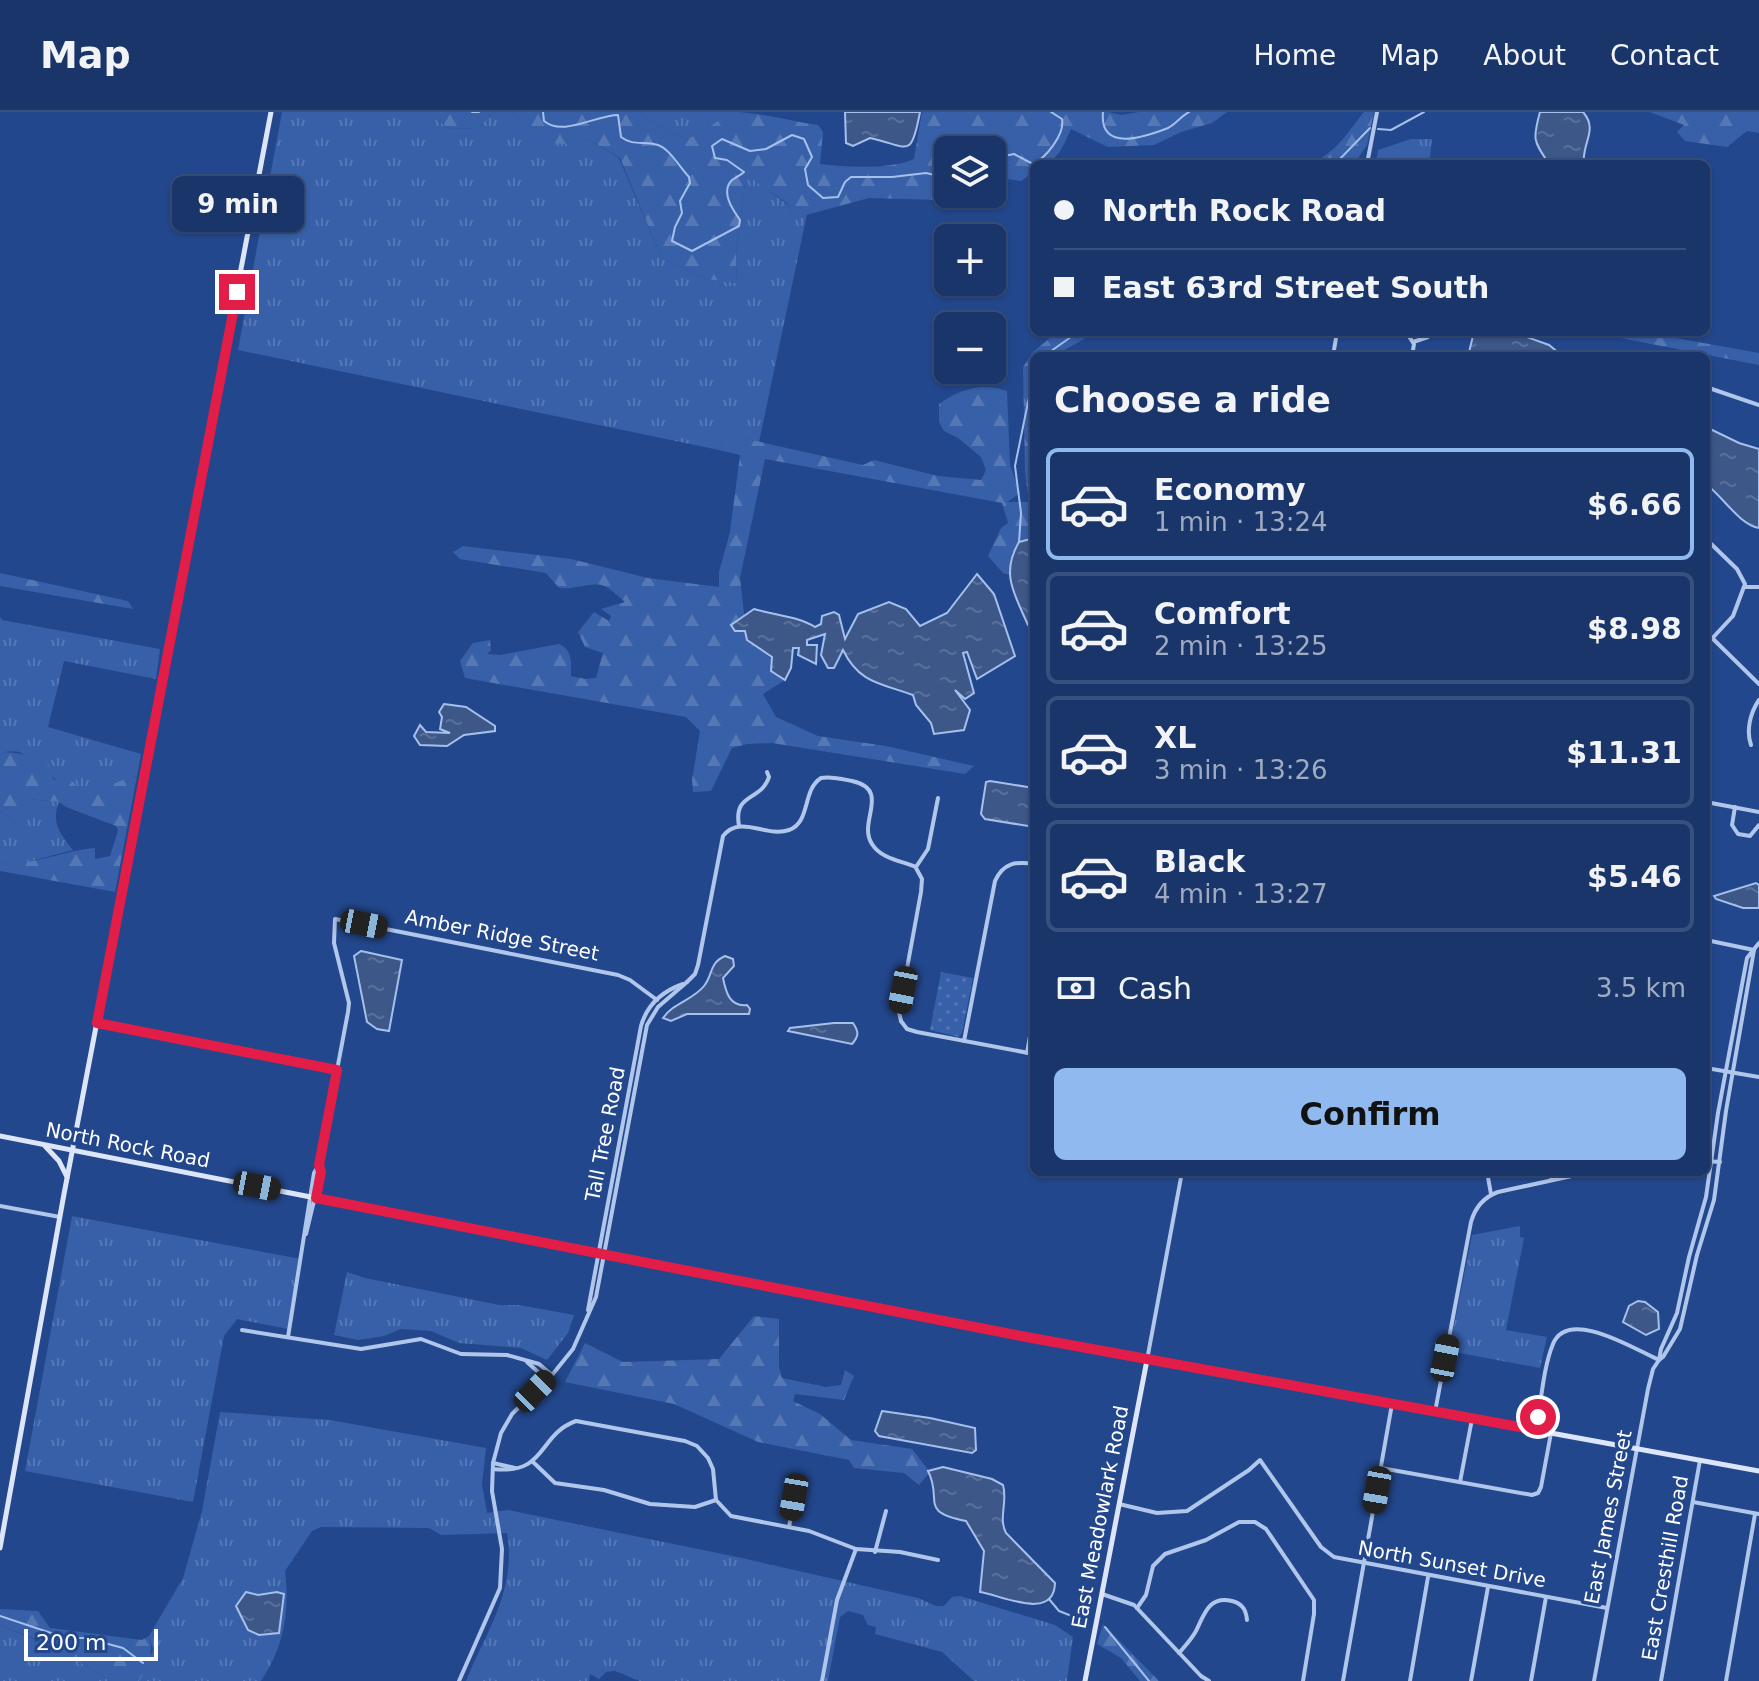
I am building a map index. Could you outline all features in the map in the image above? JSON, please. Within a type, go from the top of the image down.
[{"type":"main road","points":[[0,1548],[67,1177],[271,112]]},
{"type":"main road","name":"North Rock Road","points":[[0,1136],[1147,1360],[1759,1471]]},
{"type":"main road","points":[[44,1145],[59,1161],[67,1177]]},
{"type":"main road","name":"East Meadowlark Road","points":[[1085,1681],[1147,1360]]},
{"type":"street","points":[[1368,160],[1377,112]]},
{"type":"street","points":[[1409,336],[1413,342],[1412,352]]},
{"type":"street","points":[[1413,342],[1428,337]]},
{"type":"street","points":[[1710,388],[1759,405]]},
{"type":"street","points":[[1710,543],[1737,569],[1745,587],[1733,616],[1710,640]]},
{"type":"street","points":[[1745,587],[1759,587]]},
{"type":"street","points":[[1712,637],[1759,684]]},
{"type":"street","points":[[1753,679],[1759,674]]},
{"type":"street","points":[[1751,745],[1748,736],[1752,714],[1759,700]]},
{"type":"street","name":"Tall Tree Road","points":[[459,1681],[500,1588],[502,1549],[492,1491],[493,1463],[501,1433],[512,1414],[552,1375],[573,1349],[588,1312],[647,1025],[658,1007],[695,974],[720,842],[727,831],[739,826],[737,815],[741,804],[766,787],[767,772]]},
{"type":"street","points":[[739,826],[778,832],[789,830],[800,821],[810,790],[818,780],[828,777],[865,786],[872,795],[868,832],[873,846],[883,855],[916,867],[922,879],[899,1022],[910,1030],[1030,1053]]},
{"type":"street","points":[[916,867],[927,852],[938,798]]},
{"type":"street","points":[[1710,803],[1759,812]]},
{"type":"street","points":[[1735,807],[1732,825],[1738,834],[1750,836],[1759,825]]},
{"type":"street","points":[[1003,860],[1006,866]]},
{"type":"street","points":[[964,1041],[995,881],[1006,866],[1019,862],[1030,863]]},
{"type":"street","name":"Amber Ridge Street","points":[[337,1070],[349,1003],[334,943],[335,919],[618,975],[657,1000]]},
{"type":"street","points":[[1710,941],[1754,950]]},
{"type":"street","name":"East James Street","points":[[1710,1156],[1747,958],[1759,943]]},
{"type":"street","name":"East James Street","points":[[1594,1681],[1651,1375],[1675,1339],[1683,1319],[1697,1255],[1714,1200],[1754,950]]},
{"type":"street","points":[[657,1000],[687,982]]},
{"type":"street","name":"Tall Tree Road","points":[[601,1254],[641,1026],[650,1006],[657,1000]]},
{"type":"street","points":[[97,1023],[337,1070],[319,1165],[314,1173],[314,1198],[288,1337]]},
{"type":"street","points":[[1027,1053],[1030,1036]]},
{"type":"street","points":[[1710,1069],[1759,1077]]},
{"type":"street","points":[[1710,1161],[1720,1162]]},
{"type":"street","points":[[1147,1360],[1181,1176]]},
{"type":"street","points":[[1488,1176],[1491,1194]]},
{"type":"street","points":[[1551,1176],[1552,1180]]},
{"type":"street","points":[[1435,1412],[1471,1222],[1480,1204],[1491,1194],[1571,1176]]},
{"type":"street","name":"East James Street","points":[[1659,1360],[1677,1313],[1706,1197],[1708,1176]]},
{"type":"street","points":[[0,1206],[60,1217]]},
{"type":"street","points":[[1536,1430],[1552,1345],[1562,1333],[1577,1328],[1595,1332],[1659,1360]]},
{"type":"street","points":[[242,1330],[361,1349],[421,1339],[461,1354],[507,1355],[539,1364],[552,1375]]},
{"type":"street","points":[[526,1361],[547,1380]]},
{"type":"street","points":[[1343,1681],[1392,1404]]},
{"type":"street","points":[[1460,1482],[1472,1419]]},
{"type":"street","points":[[493,1469],[509,1471],[533,1462],[564,1426],[580,1420],[685,1441],[700,1449],[710,1462],[716,1500],[731,1516],[825,1536],[856,1549],[900,1552],[938,1560]]},
{"type":"street","points":[[1381,1468],[1532,1495],[1538,1493],[1551,1433]]},
{"type":"street","name":"North Sunset Drive","points":[[1119,1504],[1157,1513],[1187,1511],[1260,1460],[1321,1547],[1334,1557],[1607,1608]]},
{"type":"street","name":"East Cresthill Road","points":[[1661,1681],[1700,1460]]},
{"type":"street","points":[[533,1462],[555,1483],[604,1490],[650,1504],[684,1507],[716,1500]]},
{"type":"street","points":[[493,1463],[517,1469]]},
{"type":"street","points":[[789,1527],[797,1484]]},
{"type":"street","points":[[1693,1502],[1757,1514],[1726,1681]]},
{"type":"street","points":[[875,1552],[886,1511]]},
{"type":"street","points":[[1137,1608],[1146,1595],[1153,1566],[1165,1554],[1206,1540],[1239,1522],[1258,1523],[1269,1532],[1314,1600],[1303,1681]]},
{"type":"street","points":[[822,1681],[837,1600],[856,1549]]},
{"type":"street","points":[[1410,1681],[1428,1576]]},
{"type":"street","points":[[1471,1681],[1488,1587]]},
{"type":"street","points":[[1102,1594],[1126,1600],[1137,1608],[1209,1681]]},
{"type":"street","points":[[1531,1681],[1546,1597]]},
{"type":"street","points":[[1179,1653],[1190,1641],[1202,1616],[1212,1604],[1228,1600],[1240,1604],[1247,1620]]},
{"type":"green space","points":[[282,112],[429,112],[447,128],[477,129],[493,112],[509,112],[520,119],[586,138],[619,158],[661,257],[705,279],[737,283],[736,254],[746,174],[787,204],[795,217],[807,214],[759,442],[724,437],[719,450],[238,350]]},
{"type":"green space","points":[[429,112],[493,112],[477,129],[447,128]]},
{"type":"green space","points":[[509,112],[638,112],[686,139],[736,112],[818,125],[823,132],[820,164],[868,167],[914,159],[922,112],[1108,112],[1121,115],[1139,112],[1227,112],[1212,123],[1181,132],[1154,145],[1108,147],[1071,129],[1054,158],[1030,160],[1030,175],[1021,181],[1006,179],[1006,136],[934,136],[934,200],[869,198],[795,218],[787,203],[746,175],[736,254],[737,283],[705,279],[661,257],[620,158],[586,138],[568,145],[532,139],[520,119]]},
{"type":"green space","points":[[638,112],[737,112],[700,135],[686,139]]},
{"type":"green space","points":[[1364,112],[1374,112],[1367,145],[1357,160],[1319,160],[1332,150]]},
{"type":"green space","points":[[1650,112],[1759,112],[1759,133],[1747,131],[1727,147],[1685,141],[1677,132],[1684,125]]},
{"type":"green space","points":[[1411,139],[1432,139],[1429,160],[1377,160],[1378,150]]},
{"type":"green space","points":[[1052,336],[1089,336],[1061,352],[1033,352]]},
{"type":"green space","points":[[1610,336],[1664,336],[1759,353],[1759,365],[1710,355],[1710,352],[1692,352]]},
{"type":"green space","points":[[1030,356],[1030,542],[1012,553],[1010,575],[1003,573],[988,556],[1001,528],[1008,523],[1002,503],[765,459],[740,578],[747,640],[778,664],[785,680],[763,694],[776,717],[818,736],[886,746],[974,766],[965,774],[772,743],[747,744],[732,748],[711,791],[693,792],[700,731],[686,717],[465,678],[460,661],[473,643],[490,640],[491,650],[487,654],[500,655],[559,644],[569,653],[571,676],[596,678],[603,653],[585,647],[578,632],[594,612],[609,621],[611,616],[601,609],[625,602],[600,585],[559,588],[546,573],[460,559],[453,552],[463,546],[571,559],[648,578],[719,587],[740,455],[719,450],[724,437],[738,437],[863,465],[874,460],[938,476],[981,480],[986,470],[981,457],[944,431],[939,422],[939,404],[972,388],[998,388],[1007,391],[1010,465],[1020,493],[1007,502],[1029,502],[1025,472],[1023,367]]},
{"type":"green space","points":[[0,573],[128,601],[133,609],[0,586]]},
{"type":"green space","points":[[0,616],[2,620],[160,649],[156,679],[64,661],[48,727],[141,754],[137,776],[104,790],[83,793],[65,786],[27,756],[17,752],[0,752]]},
{"type":"green space","points":[[0,752],[23,754],[43,762],[56,770],[52,777],[55,780],[63,777],[72,781],[83,793],[137,776],[115,892],[0,871],[0,862],[22,863],[83,849],[95,848],[95,859],[110,856],[118,831],[116,826],[59,802],[28,799],[25,813],[15,822],[0,811]]},
{"type":"green space","points":[[28,799],[59,802],[56,822],[73,850],[16,865],[0,862],[0,811],[15,822]]},
{"type":"green space","points":[[941,972],[973,978],[959,1037],[930,1030]]},
{"type":"green space","points":[[72,1216],[301,1259],[288,1329],[237,1319],[224,1336],[193,1502],[25,1471]]},
{"type":"green space","points":[[1520,1226],[1520,1237],[1524,1238],[1506,1330],[1547,1337],[1540,1368],[1449,1351],[1472,1235]]},
{"type":"green space","points":[[347,1272],[499,1305],[519,1305],[574,1315],[568,1333],[547,1360],[521,1348],[459,1343],[431,1331],[401,1329],[384,1336],[358,1340],[334,1335]]},
{"type":"green space","points":[[754,1316],[779,1319],[779,1367],[782,1378],[826,1387],[841,1385],[845,1370],[854,1376],[844,1400],[795,1394],[793,1401],[820,1414],[851,1440],[912,1449],[930,1472],[919,1485],[904,1473],[854,1468],[849,1460],[758,1442],[674,1404],[565,1382],[585,1343],[623,1362],[719,1359]]},
{"type":"green space","points":[[220,1412],[330,1420],[486,1448],[482,1484],[487,1513],[508,1510],[737,1557],[918,1598],[936,1606],[944,1606],[952,1597],[960,1596],[1055,1625],[1073,1637],[1067,1681],[974,1681],[942,1652],[875,1634],[876,1627],[868,1625],[863,1615],[848,1611],[840,1617],[828,1681],[640,1681],[615,1671],[606,1672],[599,1679],[590,1674],[589,1681],[466,1681],[504,1592],[508,1573],[507,1533],[441,1535],[429,1528],[321,1527],[312,1531],[285,1571],[287,1600],[284,1628],[275,1655],[261,1681],[139,1681],[153,1650],[149,1636],[183,1578],[202,1511]]},
{"type":"green space","points":[[0,1609],[38,1611],[50,1628],[142,1640],[149,1636],[151,1654],[148,1664],[139,1681],[110,1681],[55,1647],[0,1625]]},
{"type":"green space","points":[[1103,1624],[1159,1681],[1140,1681],[1121,1658],[1097,1644]]},
{"type":"green space","points":[[0,1625],[60,1650],[110,1681],[0,1681]]},
{"type":"water","points":[[845,112],[920,112],[910,144],[900,146],[870,138],[853,146],[846,143]]},
{"type":"water","points":[[1540,112],[1583,112],[1590,131],[1584,160],[1546,160],[1536,140]]},
{"type":"water","points":[[1473,336],[1524,336],[1549,345],[1558,352],[1469,352]]},
{"type":"water","points":[[1710,429],[1759,449],[1759,528],[1738,516],[1710,488]]},
{"type":"water","points":[[1030,539],[1028,625],[1014,594],[1010,574],[1013,554],[1019,542]]},
{"type":"water","points":[[977,574],[994,594],[1015,656],[977,679],[967,652],[963,653],[974,693],[965,699],[955,690],[970,710],[964,730],[934,734],[931,723],[916,705],[913,695],[863,676],[843,650],[834,668],[828,668],[821,655],[825,634],[807,640],[807,645],[817,645],[816,664],[798,655],[799,648],[793,648],[791,668],[785,680],[771,671],[772,657],[747,640],[745,631],[735,631],[731,625],[754,609],[793,618],[815,627],[821,624],[822,616],[834,612],[839,615],[845,639],[858,614],[889,602],[906,609],[920,626],[947,613]]},
{"type":"water","points":[[444,704],[466,707],[495,726],[495,731],[464,735],[447,746],[420,745],[414,736],[420,725],[426,732],[450,733],[440,729],[442,717],[439,712]]},
{"type":"water","points":[[986,782],[1030,787],[1030,824],[985,819],[981,814]]},
{"type":"water","points":[[1756,883],[1759,885],[1759,908],[1743,908],[1714,896]]},
{"type":"water","points":[[361,951],[402,960],[389,1031],[377,1029],[367,1022],[354,956]]},
{"type":"water","points":[[725,956],[733,959],[734,966],[723,978],[727,994],[736,1004],[747,1005],[749,1014],[687,1014],[671,1021],[663,1018],[699,991],[716,962]]},
{"type":"water","points":[[853,1023],[857,1034],[852,1044],[788,1031],[790,1028]]},
{"type":"water","points":[[1638,1301],[1645,1302],[1658,1312],[1659,1329],[1646,1335],[1623,1322],[1629,1306]]},
{"type":"water","points":[[882,1411],[975,1428],[976,1450],[972,1453],[879,1436],[875,1431]]},
{"type":"water","points":[[943,1467],[992,1479],[1003,1485],[1006,1533],[1055,1583],[1052,1595],[1046,1601],[1025,1603],[980,1592],[984,1551],[966,1521],[942,1513],[935,1504],[928,1471]]},
{"type":"water","points":[[246,1592],[284,1594],[279,1633],[259,1635],[248,1630],[236,1606]]},
{"type":"waterway","points":[[472,112],[479,112]]},
{"type":"waterway","points":[[543,112],[544,121],[560,127],[618,115],[621,137],[667,150],[689,177],[690,183],[680,201],[682,213],[672,241],[692,251],[739,226],[740,220],[729,201],[727,190],[732,180],[744,172],[727,160],[715,158],[712,146],[722,139],[750,151],[766,149],[792,135],[804,139],[812,157],[805,169],[808,185],[823,198],[838,197],[851,177],[934,175]]},
{"type":"waterway","points":[[1039,160],[1054,145],[1061,132],[1062,119],[1051,112]]},
{"type":"waterway","points":[[1103,112],[1108,133],[1125,139],[1168,128],[1189,112]]},
{"type":"waterway","points":[[1378,129],[1391,130],[1424,112]]},
{"type":"waterway","points":[[1339,160],[1370,128]]},
{"type":"waterway","points":[[1006,156],[1014,154],[1030,162]]},
{"type":"waterway","points":[[1050,352],[1072,336]]},
{"type":"waterway","points":[[1019,542],[1021,513],[1015,466],[1030,393]]},
{"type":"waterway","points":[[1049,1599],[1059,1611],[1087,1622]]},
{"type":"waterway","points":[[0,1616],[66,1638],[86,1638],[123,1648],[143,1663]]},
{"type":"waterway","points":[[1105,1627],[1149,1681]]},
{"type":"route","points":[[237,292],[97,1023],[337,1070],[316,1198],[1232,1376],[1536,1430],[1538,1417]]}]
